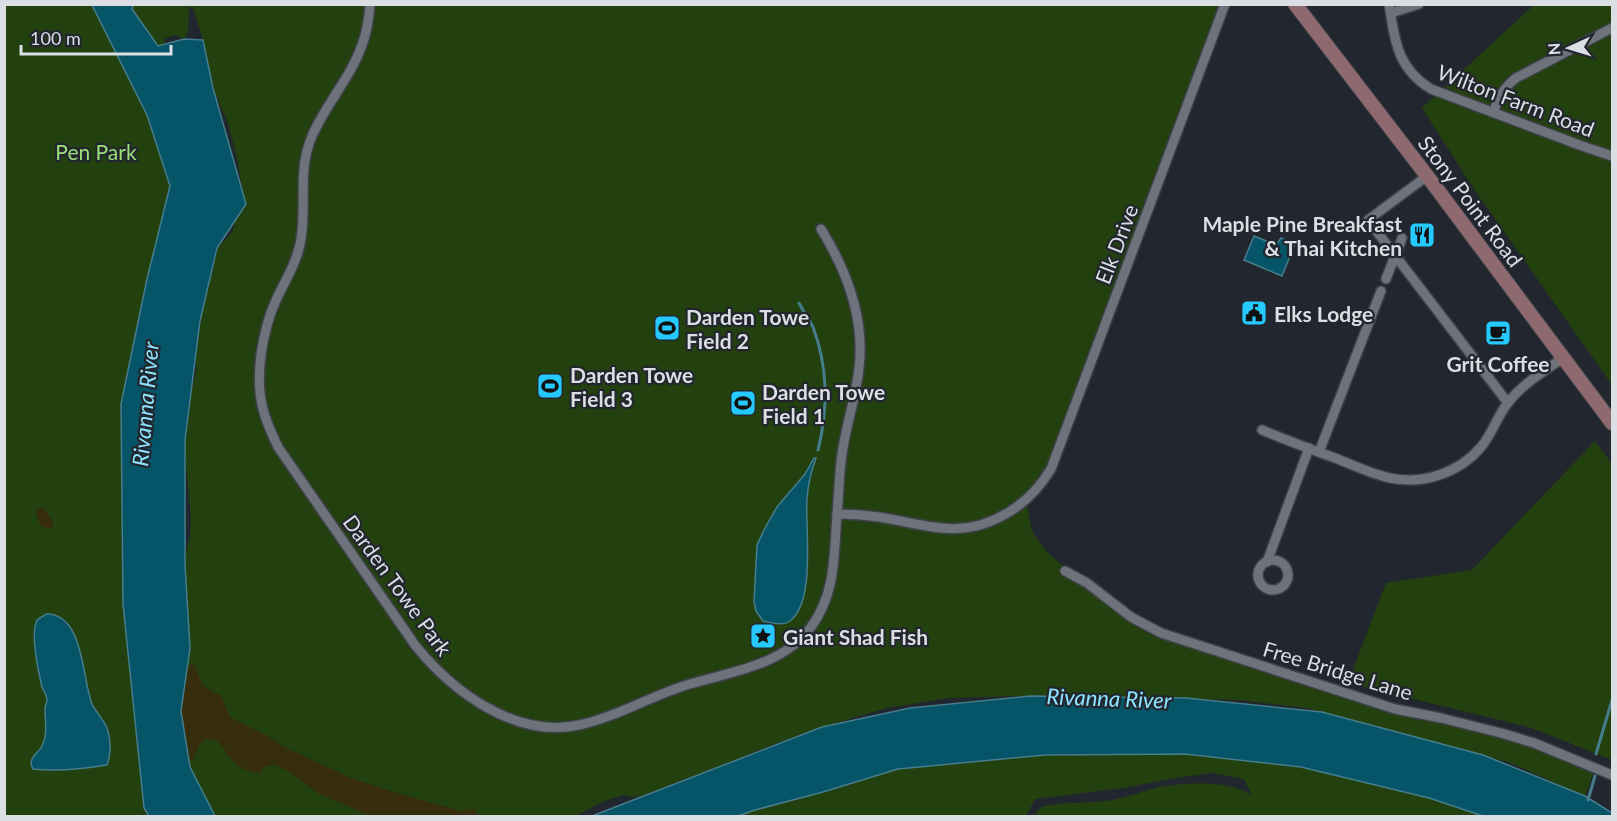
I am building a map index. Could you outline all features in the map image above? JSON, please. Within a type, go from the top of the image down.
[{"type":"main road","name":"Stony Point Road","points":[[1295,4],[1612,423]]},
{"type":"street","name":"Darden Towe Park","points":[[370,4],[362,46],[318,123],[305,154],[301,241],[296,259],[268,320],[263,341],[260,366],[262,407],[278,447],[428,661],[447,679],[477,701],[520,723],[549,728],[578,726],[678,687],[761,663],[779,655],[799,640],[819,615],[831,584],[841,456],[859,368],[860,348],[856,309],[851,291],[836,253],[821,229]]},
{"type":"street","name":"Elk Drive","points":[[837,514],[879,517],[935,528],[962,528],[988,523],[1017,507],[1034,492],[1051,469],[1225,4]]},
{"type":"street","points":[[1390,9],[1419,4]]},
{"type":"street","name":"Wilton Farm Road","points":[[1390,9],[1399,55],[1411,74],[1420,82],[1431,89],[1612,156]]},
{"type":"street","points":[[1492,112],[1501,93],[1516,78],[1612,28]]},
{"type":"street","points":[[1427,176],[1368,219],[1508,403]]},
{"type":"street","points":[[1398,249],[1402,238]]},
{"type":"street","points":[[1386,279],[1393,261]]},
{"type":"street","points":[[1319,452],[1381,291]]},
{"type":"street","points":[[1262,430],[1390,478],[1413,480],[1438,476],[1462,464],[1482,446],[1508,403],[1529,381],[1563,358]]},
{"type":"street","points":[[1267,562],[1309,448]]},
{"type":"street","name":"Free Bridge Lane","points":[[1065,571],[1087,583],[1131,617],[1153,630],[1176,639],[1395,709],[1441,718],[1534,743],[1612,776]]},
{"type":"green space","name":"Pen Park","points":[[5,4],[128,4],[132,8],[133,4],[1228,5],[1055,462],[1026,500],[1032,531],[1046,551],[1065,568],[1142,622],[1335,690],[1485,729],[1596,767],[1585,796],[1508,762],[1306,708],[1239,700],[1022,696],[949,698],[887,708],[822,727],[764,748],[659,791],[634,797],[624,795],[604,801],[576,816],[214,816],[178,754],[183,575],[191,519],[184,444],[196,372],[200,321],[218,248],[233,231],[235,219],[246,204],[228,123],[213,88],[203,40],[193,8],[189,7],[188,32],[184,39],[174,35],[165,38],[164,48],[172,70],[169,816],[5,816]]},
{"type":"green space","points":[[1534,5],[1612,5],[1612,385],[1474,189],[1422,108]]},
{"type":"green space","points":[[1595,441],[1612,464],[1612,760],[1532,728],[1348,683],[1386,583],[1472,570]]},
{"type":"green space","points":[[1185,754],[1301,767],[1429,798],[1483,816],[1034,816],[1041,807],[1049,805],[1112,800],[1179,784],[1230,786],[1251,794],[1244,779],[1212,773],[1123,788],[1035,799],[1026,816],[738,816],[898,769],[1045,755]]},
{"type":"sand","points":[[37,508],[43,508],[49,515],[54,524],[51,528],[40,525],[36,513]]},
{"type":"sand","points":[[191,664],[196,666],[199,678],[204,685],[221,695],[230,717],[268,736],[282,746],[351,778],[461,811],[474,809],[478,816],[371,816],[319,794],[287,770],[273,764],[264,767],[260,773],[245,769],[234,762],[217,740],[205,739],[198,746],[194,759],[190,760],[181,711],[187,667]]},
{"type":"water","name":"Rivanna River","points":[[92,5],[133,5],[132,9],[158,46],[184,39],[203,40],[213,88],[246,204],[217,248],[200,321],[185,440],[185,565],[190,648],[181,711],[190,767],[215,816],[149,816],[144,808],[123,604],[121,404],[147,279],[170,186],[147,115]]},
{"type":"water","points":[[1254,236],[1276,245],[1281,238],[1295,244],[1282,276],[1244,260]]},
{"type":"water","points":[[816,458],[807,499],[808,563],[803,598],[798,611],[787,623],[763,621],[756,611],[754,602],[757,545],[777,507],[805,474]]},
{"type":"water","points":[[46,614],[58,617],[68,624],[75,635],[92,704],[108,733],[110,752],[107,765],[52,770],[33,769],[31,765],[32,759],[44,742],[46,733],[47,698],[39,672],[34,632],[38,619]]},
{"type":"water","name":"Rivanna River","points":[[1030,696],[1186,698],[1322,712],[1483,755],[1585,796],[1612,813],[1612,816],[1483,816],[1429,798],[1301,767],[1185,754],[1045,755],[898,769],[738,816],[592,816],[822,727],[910,708]]},
{"type":"waterway","points":[[799,303],[813,327],[822,357],[825,404],[818,450]]},
{"type":"waterway","points":[[1596,754],[1612,700]]},
{"type":"waterway","points":[[1588,800],[1595,776]]},
{"type":"place","name":"Maple Pine Breakfast & Thai Kitchen","points":[[1422,235]]},
{"type":"place","name":"Elks Lodge","points":[[1254,313]]},
{"type":"place","name":"Darden Towe Field 2","points":[[667,328]]},
{"type":"place","name":"Grit Coffee","points":[[1498,333]]},
{"type":"place","name":"Darden Towe Field 3","points":[[550,386]]},
{"type":"place","name":"Darden Towe Field 1","points":[[743,403]]},
{"type":"place","name":"Giant Shad Fish","points":[[763,636]]}]
